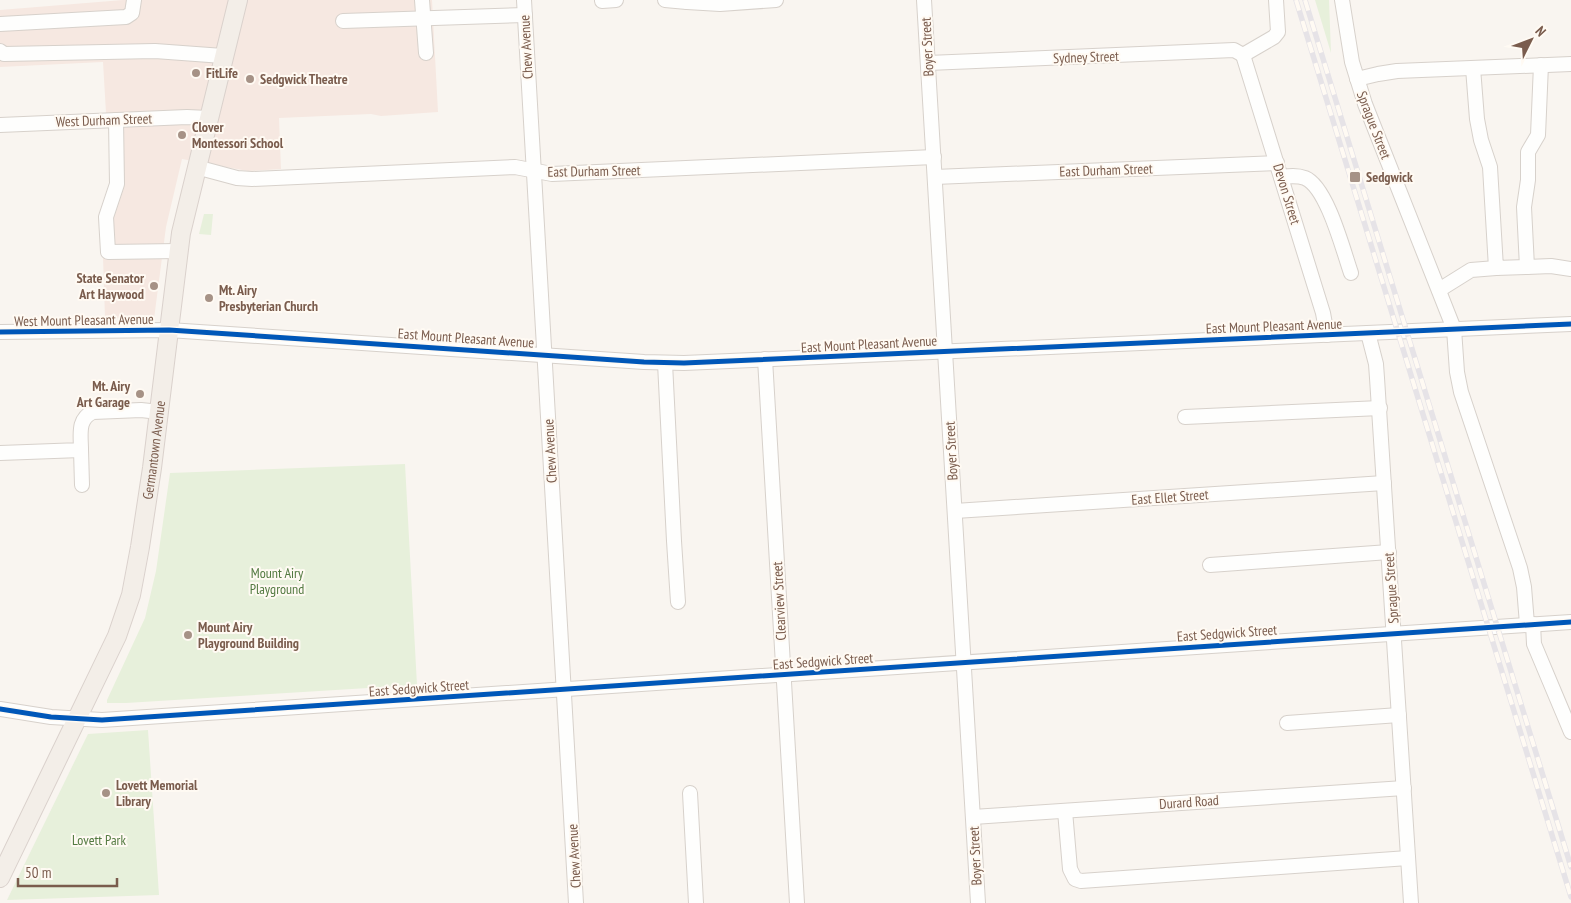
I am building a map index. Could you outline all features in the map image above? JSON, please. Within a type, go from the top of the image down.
[{"type":"main road","name":"Germantown Avenue","points":[[0,878],[117,636],[129,602],[140,547],[159,412],[178,251],[196,167],[238,0]]},
{"type":"street","points":[[0,24],[126,17],[132,13],[134,0]]},
{"type":"street","points":[[422,0],[426,53]]},
{"type":"street","name":"Chew Avenue","points":[[524,0],[576,903]]},
{"type":"street","points":[[602,1],[616,0]]},
{"type":"street","points":[[665,0],[720,4],[776,0]]},
{"type":"street","name":"Boyer Street","points":[[924,0],[978,903]]},
{"type":"street","points":[[1243,55],[1274,38],[1278,32],[1276,0]]},
{"type":"street","name":"Sprague Street","points":[[1342,0],[1357,79],[1369,116],[1454,329],[1460,387],[1520,568],[1534,644],[1571,732]]},
{"type":"street","points":[[342,21],[525,15]]},
{"type":"street","name":"Sydney Street","points":[[928,64],[1234,50],[1243,55]]},
{"type":"street","points":[[0,51],[4,54],[155,51],[223,56]]},
{"type":"street","name":"Devon Street","points":[[1243,55],[1323,313],[1327,335]]},
{"type":"street","points":[[1357,79],[1391,72],[1571,64]]},
{"type":"street","points":[[1527,267],[1524,207],[1528,180],[1528,152],[1538,135],[1541,65]]},
{"type":"street","points":[[1473,68],[1477,119],[1481,140],[1490,167],[1496,268]]},
{"type":"street","name":"West Durham Street","points":[[0,125],[188,117],[208,118]]},
{"type":"street","points":[[116,120],[117,184],[106,217],[108,252],[178,251]]},
{"type":"street","name":"East Durham Street","points":[[196,167],[237,178],[252,179],[516,167],[552,174],[934,157]]},
{"type":"street","name":"East Durham Street","points":[[935,177],[1277,163]]},
{"type":"street","points":[[1281,177],[1299,176],[1316,185],[1326,202],[1351,274]]},
{"type":"street","points":[[1439,290],[1471,270],[1551,266],[1571,268]]},
{"type":"street","name":"East Mount Pleasant Avenue","points":[[169,330],[665,363],[1571,324]]},
{"type":"street","name":"West Mount Pleasant Avenue","points":[[0,332],[169,330]]},
{"type":"street","name":"Sprague Street","points":[[1368,333],[1376,364],[1380,408],[1411,903]]},
{"type":"street","name":"Clearview Street","points":[[765,359],[797,903]]},
{"type":"street","points":[[665,363],[678,602]]},
{"type":"street","points":[[1185,417],[1380,408]]},
{"type":"street","points":[[82,484],[81,424],[88,414],[93,412],[141,410],[159,412]]},
{"type":"street","points":[[0,453],[81,450]]},
{"type":"street","name":"East Ellet Street","points":[[955,511],[1384,483]]},
{"type":"street","points":[[1210,565],[1389,552]]},
{"type":"street","name":"East Sedgwick Street","points":[[0,709],[77,720],[102,720],[1571,622]]},
{"type":"street","points":[[1286,723],[1399,714]]},
{"type":"street","name":"Durard Road","points":[[973,817],[1404,788]]},
{"type":"street","points":[[690,793],[696,903]]},
{"type":"street","points":[[1065,811],[1070,869],[1076,879],[1081,881],[1408,858]]},
{"type":"shaded area","points":[[123,0],[432,0],[438,112],[381,116],[371,114],[279,118],[281,169],[248,171],[182,159],[166,227],[154,319],[105,318],[103,257],[115,181],[113,134],[106,113],[103,62],[0,67],[0,10]]},
{"type":"green space","points":[[1315,0],[1329,0],[1331,53]]},
{"type":"green space","points":[[204,214],[213,214],[211,235],[199,234]]},
{"type":"green space","name":"Mount Airy Playground","points":[[405,464],[417,685],[107,703],[145,618],[156,571],[170,473]]},
{"type":"green space","name":"Lovett Park","points":[[148,730],[159,895],[7,900],[88,734]]},
{"type":"railway","points":[[1296,0],[1571,897]]},
{"type":"railway","points":[[1305,0],[1571,867]]},
{"type":"cycle path","points":[[0,332],[169,330],[644,362],[684,363],[1571,324]]},
{"type":"cycle path","points":[[0,709],[51,717],[102,720],[1571,622]]},
{"type":"place","name":"FitLife","points":[[196,73]]},
{"type":"place","name":"Sedgwick Theatre","points":[[250,79]]},
{"type":"place","name":"Clover Montessori School","points":[[182,135]]},
{"type":"place","name":"Sedgwick","points":[[1355,177]]},
{"type":"place","name":"State Senator Art Haywood","points":[[154,286]]},
{"type":"place","name":"Mt. Airy Presbyterian Church","points":[[209,298]]},
{"type":"place","name":"Mt. Airy Art Garage","points":[[140,394]]},
{"type":"place","name":"Mount Airy Playground Building","points":[[188,635]]},
{"type":"place","name":"Lovett Memorial Library","points":[[106,793]]}]
